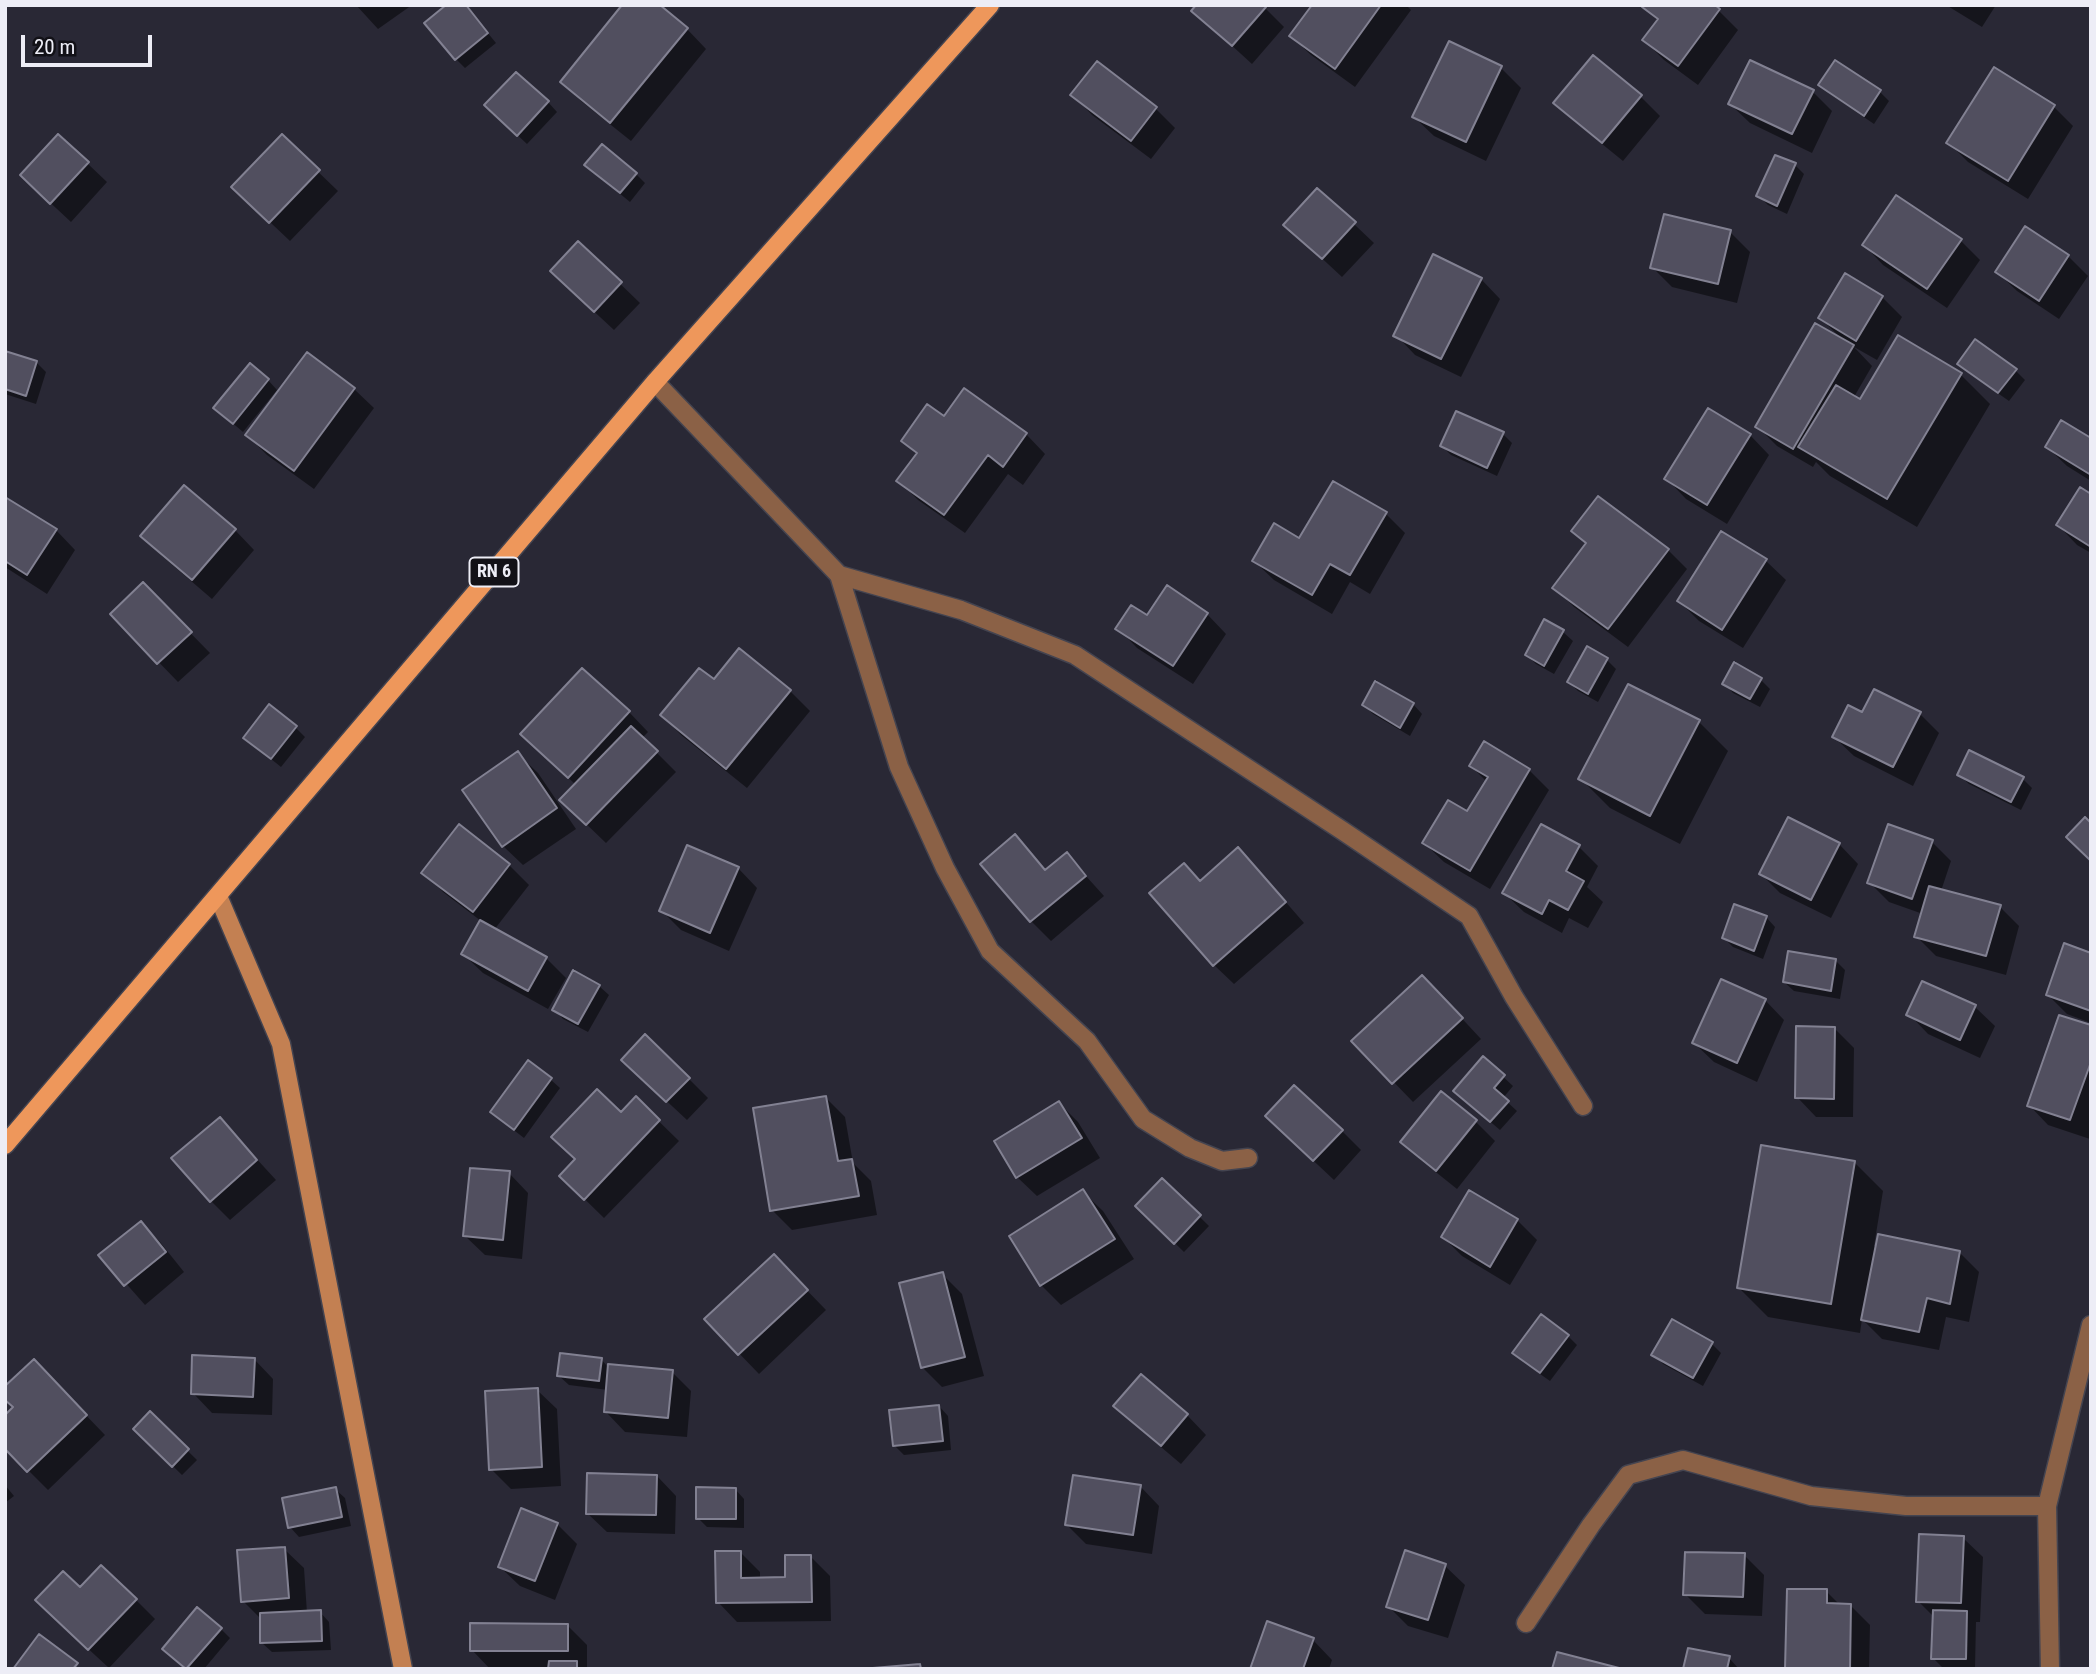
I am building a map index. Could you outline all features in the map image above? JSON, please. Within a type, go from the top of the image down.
[{"type":"main road","name":"RN 6","points":[[5,1144],[655,382],[990,5]]},
{"type":"street","points":[[655,382],[839,575],[899,766],[945,868],[990,951],[1087,1041],[1143,1119],[1190,1148],[1222,1161],[1248,1158]]},
{"type":"street","points":[[839,575],[961,610],[1075,655],[1469,916],[1514,997],[1583,1106]]},
{"type":"street","points":[[218,896],[281,1044],[403,1669]]},
{"type":"street","points":[[2050,1669],[2047,1506],[2091,1325]]},
{"type":"street","points":[[1526,1623],[1628,1475],[1683,1460],[1811,1496],[1906,1506],[2047,1506]]},
{"type":"building","points":[[446,5],[466,5],[488,33],[455,60],[424,23]]},
{"type":"building","points":[[622,5],[660,5],[688,28],[610,123],[560,82]]},
{"type":"building","points":[[1196,5],[1266,7],[1232,46],[1191,11]]},
{"type":"building","points":[[1312,5],[1381,5],[1335,69],[1289,36]]},
{"type":"building","points":[[1715,5],[1720,9],[1678,66],[1642,40],[1658,19],[1642,7]]},
{"type":"building","points":[[1449,41],[1502,66],[1466,142],[1412,117]]},
{"type":"building","points":[[1593,55],[1642,95],[1602,143],[1553,103]]},
{"type":"building","points":[[1750,60],[1814,90],[1792,134],[1728,104]]},
{"type":"building","points":[[1835,60],[1881,90],[1864,116],[1818,85]]},
{"type":"building","points":[[1097,61],[1157,107],[1131,141],[1070,95]]},
{"type":"building","points":[[1994,67],[2055,105],[2008,181],[1946,143]]},
{"type":"building","points":[[516,72],[549,101],[517,136],[484,105]]},
{"type":"building","points":[[58,134],[89,162],[50,204],[20,175]]},
{"type":"building","points":[[282,134],[320,170],[269,223],[231,187]]},
{"type":"building","points":[[602,144],[637,173],[620,193],[584,165]]},
{"type":"building","points":[[1775,155],[1796,163],[1777,206],[1756,196]]},
{"type":"building","points":[[1317,188],[1356,222],[1322,259],[1283,225]]},
{"type":"building","points":[[1896,195],[1962,239],[1927,289],[1862,245]]},
{"type":"building","points":[[1664,214],[1731,230],[1718,284],[1650,268]]},
{"type":"building","points":[[2025,226],[2069,255],[2039,301],[1995,272]]},
{"type":"building","points":[[578,241],[622,282],[594,312],[550,271]]},
{"type":"building","points":[[1433,254],[1482,278],[1441,359],[1393,336]]},
{"type":"building","points":[[1845,273],[1883,296],[1856,341],[1818,318]]},
{"type":"building","points":[[1815,323],[1854,345],[1793,449],[1755,427]]},
{"type":"building","points":[[1898,335],[1962,373],[1887,499],[1798,447],[1836,385],[1860,399]]},
{"type":"building","points":[[1975,339],[2017,369],[1998,393],[1957,364]]},
{"type":"building","points":[[5,351],[37,361],[26,396],[5,389]]},
{"type":"building","points":[[307,352],[355,388],[294,471],[245,435]]},
{"type":"building","points":[[250,363],[269,379],[233,424],[213,408]]},
{"type":"building","points":[[964,388],[1027,433],[1003,467],[988,455],[944,515],[896,481],[917,453],[901,441],[927,404],[944,416]]},
{"type":"building","points":[[1708,408],[1751,434],[1707,505],[1664,479]]},
{"type":"building","points":[[1456,411],[1504,432],[1487,468],[1440,446]]},
{"type":"building","points":[[2061,420],[2091,438],[2091,475],[2045,447]]},
{"type":"building","points":[[1333,481],[1387,512],[1350,575],[1330,564],[1312,595],[1252,561],[1274,523],[1299,538]]},
{"type":"building","points":[[184,485],[236,529],[192,580],[140,536]]},
{"type":"building","points":[[2080,487],[2091,494],[2091,547],[2056,525]]},
{"type":"building","points":[[1598,496],[1669,549],[1608,629],[1552,588],[1586,543],[1571,531]]},
{"type":"building","points":[[5,497],[57,529],[27,575],[5,561]]},
{"type":"building","points":[[1721,531],[1767,559],[1722,630],[1677,601]]},
{"type":"building","points":[[143,582],[192,632],[157,664],[110,614]]},
{"type":"building","points":[[1167,585],[1208,613],[1173,666],[1115,629],[1131,605],[1147,615]]},
{"type":"building","points":[[1544,619],[1564,630],[1544,666],[1525,655]]},
{"type":"building","points":[[1587,646],[1608,658],[1588,694],[1567,682]]},
{"type":"building","points":[[739,648],[791,690],[726,769],[660,715],[699,668],[714,679]]},
{"type":"building","points":[[1734,662],[1762,678],[1750,699],[1722,684]]},
{"type":"building","points":[[582,668],[630,711],[568,778],[520,734]]},
{"type":"building","points":[[1375,681],[1414,703],[1400,728],[1362,705]]},
{"type":"building","points":[[1628,684],[1700,720],[1650,816],[1578,779]]},
{"type":"building","points":[[1874,689],[1921,712],[1893,767],[1832,737],[1848,705],[1862,712]]},
{"type":"building","points":[[269,704],[297,726],[271,759],[243,738]]},
{"type":"building","points":[[631,726],[658,751],[586,825],[559,800]]},
{"type":"building","points":[[1484,741],[1530,769],[1470,871],[1422,843],[1448,800],[1467,811],[1488,777],[1469,766]]},
{"type":"building","points":[[1969,750],[2024,777],[2011,802],[1957,775]]},
{"type":"building","points":[[518,751],[557,808],[502,847],[462,790]]},
{"type":"building","points":[[1788,817],[1840,843],[1811,900],[1759,874]]},
{"type":"building","points":[[2085,817],[2091,823],[2091,861],[2066,837]]},
{"type":"building","points":[[459,824],[510,864],[473,912],[421,873]]},
{"type":"building","points":[[1541,824],[1580,845],[1566,871],[1584,881],[1568,910],[1549,900],[1542,914],[1502,893]]},
{"type":"building","points":[[1888,824],[1933,840],[1912,899],[1867,883]]},
{"type":"building","points":[[1015,834],[1045,870],[1067,852],[1086,876],[1030,922],[980,864]]},
{"type":"building","points":[[687,845],[739,867],[710,933],[659,911]]},
{"type":"building","points":[[1238,847],[1286,902],[1213,966],[1149,893],[1184,863],[1200,881]]},
{"type":"building","points":[[1929,886],[2001,905],[1986,956],[1914,937]]},
{"type":"building","points":[[1734,904],[1767,916],[1754,951],[1722,938]]},
{"type":"building","points":[[480,920],[547,957],[528,991],[461,954]]},
{"type":"building","points":[[2064,943],[2091,953],[2091,1011],[2046,995]]},
{"type":"building","points":[[1788,951],[1836,959],[1831,991],[1783,982]]},
{"type":"building","points":[[573,970],[600,985],[578,1024],[552,1010]]},
{"type":"building","points":[[1422,975],[1463,1018],[1392,1084],[1351,1041]]},
{"type":"building","points":[[1721,979],[1766,999],[1737,1063],[1692,1043]]},
{"type":"building","points":[[1922,981],[1976,1005],[1960,1040],[1906,1015]]},
{"type":"building","points":[[2059,1015],[2091,1025],[2091,1062],[2070,1120],[2027,1106]]},
{"type":"building","points":[[1796,1026],[1835,1027],[1834,1099],[1795,1098]]},
{"type":"building","points":[[645,1034],[690,1078],[666,1102],[621,1060]]},
{"type":"building","points":[[1483,1056],[1505,1075],[1494,1088],[1509,1101],[1490,1122],[1453,1091]]},
{"type":"building","points":[[528,1060],[552,1078],[514,1130],[490,1112]]},
{"type":"building","points":[[1294,1085],[1343,1130],[1313,1161],[1265,1116]]},
{"type":"building","points":[[597,1089],[621,1112],[636,1096],[660,1120],[584,1200],[559,1176],[575,1159],[551,1137]]},
{"type":"building","points":[[1441,1091],[1477,1120],[1436,1171],[1400,1142]]},
{"type":"building","points":[[826,1096],[838,1161],[852,1159],[859,1196],[770,1211],[753,1108]]},
{"type":"building","points":[[1059,1101],[1082,1138],[1016,1178],[994,1141]]},
{"type":"building","points":[[220,1117],[257,1160],[210,1202],[171,1158]]},
{"type":"building","points":[[1761,1145],[1855,1161],[1831,1304],[1737,1288]]},
{"type":"building","points":[[470,1168],[510,1171],[503,1240],[463,1236]]},
{"type":"building","points":[[1162,1178],[1201,1215],[1174,1244],[1135,1206]]},
{"type":"building","points":[[1083,1189],[1115,1239],[1040,1286],[1009,1236]]},
{"type":"building","points":[[1469,1190],[1518,1219],[1490,1267],[1441,1237]]},
{"type":"building","points":[[141,1221],[166,1252],[124,1286],[98,1255]]},
{"type":"building","points":[[1878,1234],[1960,1251],[1950,1304],[1927,1298],[1919,1332],[1861,1320]]},
{"type":"building","points":[[774,1254],[808,1290],[738,1355],[704,1319]]},
{"type":"building","points":[[943,1272],[965,1357],[921,1368],[899,1283]]},
{"type":"building","points":[[1541,1314],[1569,1335],[1540,1373],[1512,1353]]},
{"type":"building","points":[[1672,1319],[1713,1342],[1693,1378],[1651,1355]]},
{"type":"building","points":[[560,1353],[602,1358],[599,1381],[557,1376]]},
{"type":"building","points":[[192,1355],[255,1358],[253,1397],[191,1394]]},
{"type":"building","points":[[34,1359],[87,1415],[27,1472],[5,1449],[5,1415],[13,1407],[5,1400],[5,1386]]},
{"type":"building","points":[[608,1364],[673,1370],[668,1418],[604,1412]]},
{"type":"building","points":[[1141,1374],[1188,1414],[1161,1446],[1113,1406]]},
{"type":"building","points":[[538,1388],[542,1467],[489,1470],[485,1391]]},
{"type":"building","points":[[939,1405],[943,1441],[893,1446],[889,1410]]},
{"type":"building","points":[[150,1411],[189,1449],[172,1467],[133,1429]]},
{"type":"building","points":[[587,1473],[657,1475],[656,1515],[586,1514]]},
{"type":"building","points":[[1073,1475],[1141,1485],[1133,1535],[1065,1525]]},
{"type":"building","points":[[336,1487],[342,1517],[288,1528],[282,1498]]},
{"type":"building","points":[[696,1487],[736,1488],[736,1519],[696,1519]]},
{"type":"building","points":[[521,1508],[558,1523],[535,1581],[498,1567]]},
{"type":"building","points":[[1919,1534],[1964,1536],[1961,1603],[1916,1602]]},
{"type":"building","points":[[285,1547],[289,1598],[241,1602],[237,1550]]},
{"type":"building","points":[[1405,1550],[1446,1564],[1428,1620],[1386,1607]]},
{"type":"building","points":[[715,1551],[741,1551],[741,1578],[785,1577],[785,1555],[811,1555],[812,1602],[716,1603]]},
{"type":"building","points":[[1685,1552],[1745,1553],[1743,1597],[1683,1595]]},
{"type":"building","points":[[101,1565],[137,1599],[88,1650],[35,1600],[63,1571],[80,1587]]},
{"type":"building","points":[[1787,1589],[1827,1589],[1827,1603],[1851,1604],[1850,1669],[1785,1669]]},
{"type":"building","points":[[197,1607],[222,1628],[186,1669],[162,1649]]},
{"type":"building","points":[[321,1610],[322,1641],[260,1643],[260,1613]]},
{"type":"building","points":[[1933,1610],[1967,1611],[1966,1659],[1931,1659]]},
{"type":"building","points":[[1267,1621],[1314,1638],[1303,1669],[1250,1669]]},
{"type":"building","points":[[470,1623],[568,1624],[568,1651],[470,1651]]},
{"type":"building","points":[[39,1634],[78,1663],[73,1669],[13,1669]]},
{"type":"building","points":[[1688,1648],[1730,1656],[1727,1669],[1683,1669]]},
{"type":"building","points":[[1557,1652],[1623,1669],[1552,1669]]},
{"type":"building","points":[[549,1661],[577,1661],[577,1669],[548,1669]]},
{"type":"building","points":[[920,1664],[921,1669],[861,1669]]}]
